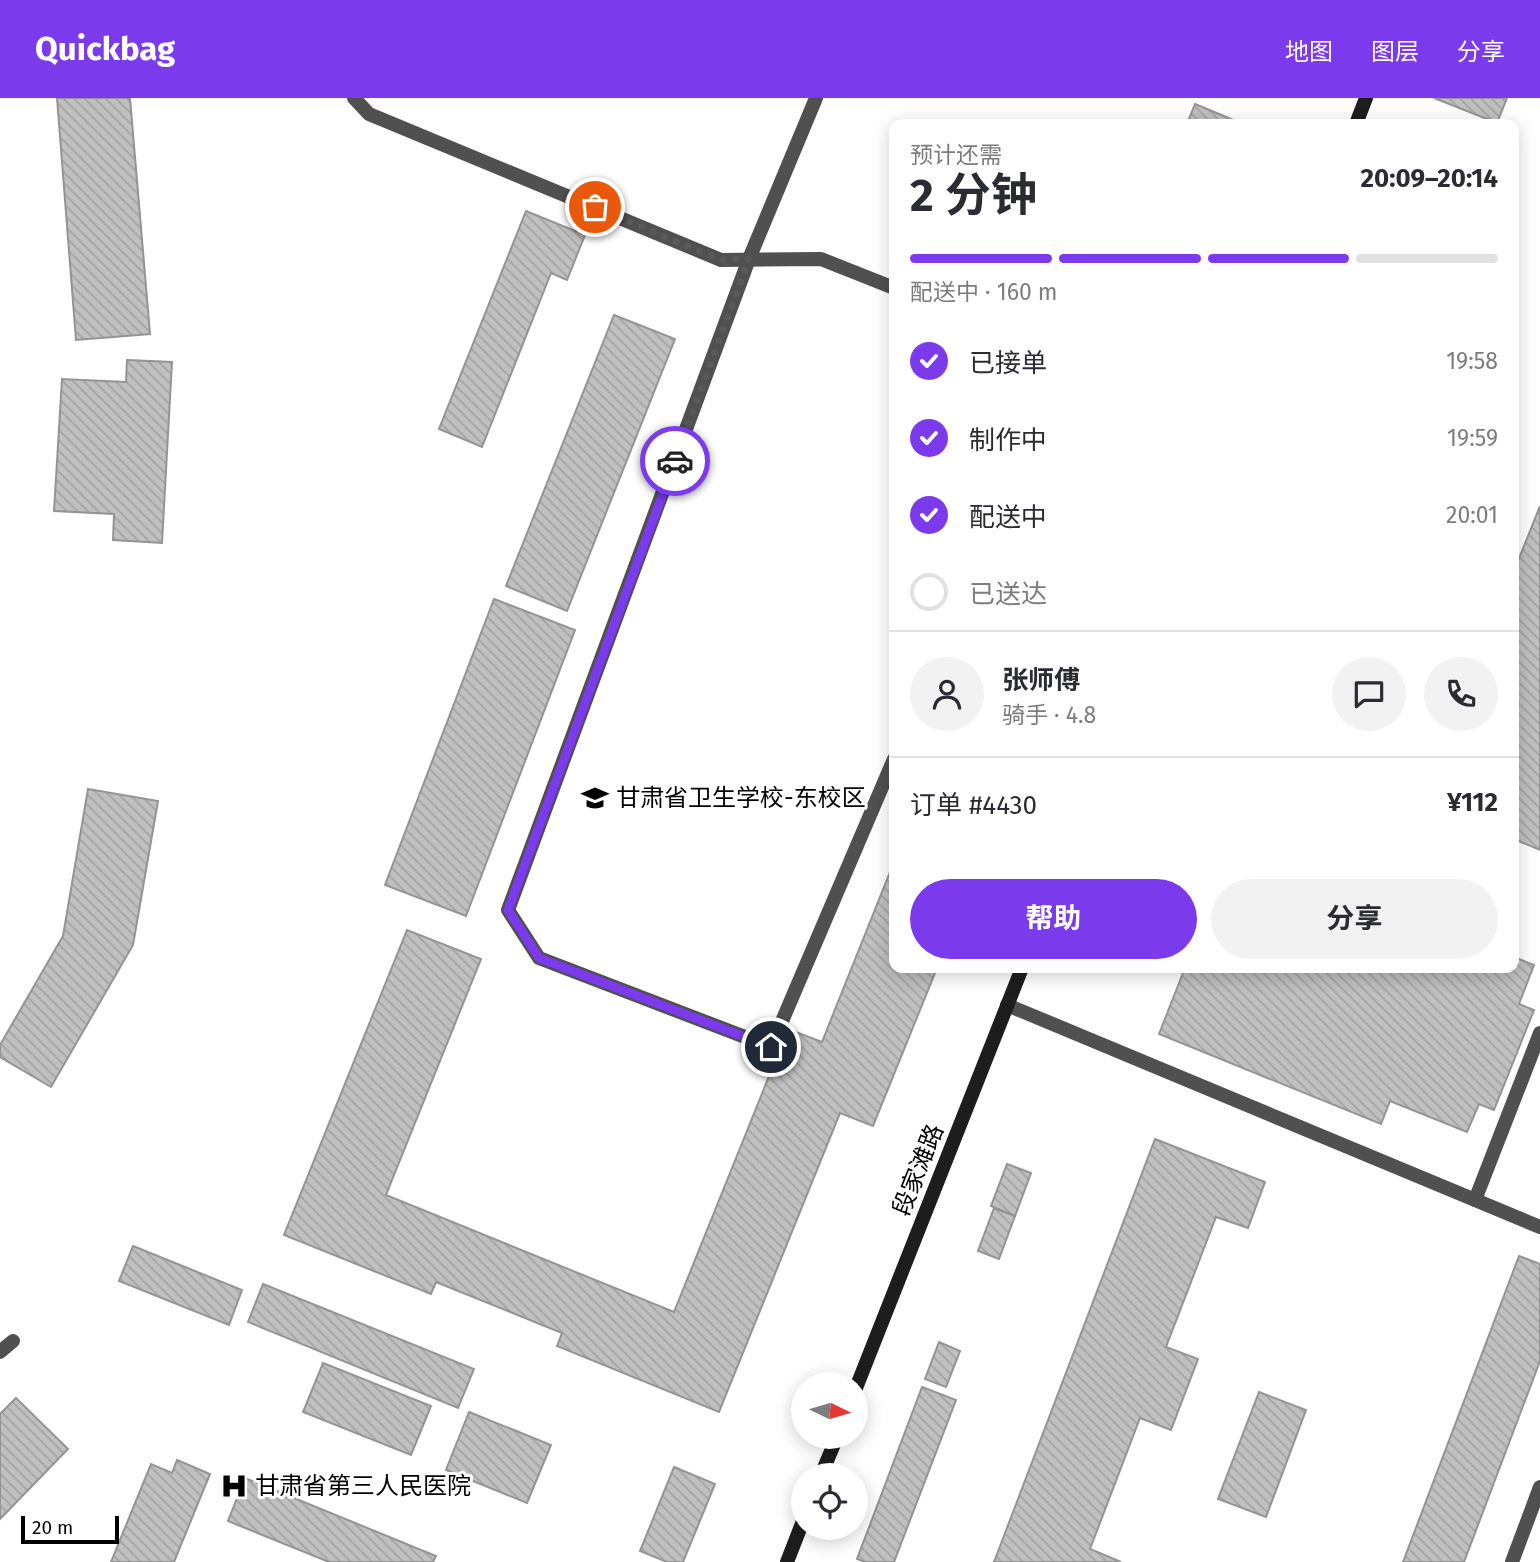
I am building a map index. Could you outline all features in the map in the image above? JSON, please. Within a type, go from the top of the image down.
[{"type":"main road","points":[[1358,119],[1366,98]]},
{"type":"main road","name":"段家滩路","points":[[862,1372],[1020,973]]},
{"type":"main road","points":[[787,1562],[796,1540]]},
{"type":"street","points":[[354,98],[369,114],[721,260],[821,259],[889,286]]},
{"type":"street","points":[[369,114],[375,98]]},
{"type":"street","points":[[816,98],[749,259],[508,910],[539,958],[771,1047],[889,770]]},
{"type":"street","points":[[1007,1005],[1540,1227]]},
{"type":"street","points":[[1475,1200],[1540,1033]]},
{"type":"street","points":[[0,1352],[13,1341]]},
{"type":"street","points":[[1512,1562],[1540,1487]]},
{"type":"building","points":[[57,98],[130,98],[150,334],[76,340]]},
{"type":"building","points":[[1434,98],[1507,98],[1499,119],[1487,119]]},
{"type":"building","points":[[1195,104],[1231,119],[1189,119]]},
{"type":"building","points":[[526,211],[585,235],[567,280],[551,273],[482,447],[439,429]]},
{"type":"building","points":[[614,315],[675,339],[567,611],[506,586]]},
{"type":"building","points":[[127,360],[172,362],[162,543],[113,540],[114,514],[54,511],[62,379],[126,382]]},
{"type":"building","points":[[1540,506],[1540,850],[1519,841],[1519,558]]},
{"type":"building","points":[[494,599],[575,630],[466,916],[385,885]]},
{"type":"building","points":[[88,789],[158,801],[133,945],[51,1087],[0,1057],[0,1045],[63,936]]},
{"type":"building","points":[[889,874],[889,973],[935,973],[873,1126],[840,1113],[719,1412],[557,1346],[562,1333],[436,1282],[431,1294],[284,1235],[407,930],[481,959],[386,1195],[674,1312],[788,1029],[822,1042]]},
{"type":"building","points":[[1519,959],[1534,965],[1519,1004],[1534,1010],[1494,1110],[1479,1104],[1467,1132],[1390,1101],[1381,1124],[1159,1034],[1183,973],[1519,973]]},
{"type":"building","points":[[1155,1139],[1265,1182],[1248,1228],[1216,1217],[1166,1347],[1198,1359],[1171,1430],[1140,1418],[1090,1549],[1121,1562],[994,1562]]},
{"type":"building","points":[[1007,1164],[1031,1173],[1015,1216],[991,1206]]},
{"type":"building","points":[[994,1208],[1015,1216],[999,1259],[978,1251]]},
{"type":"building","points":[[133,1246],[242,1290],[229,1325],[119,1281]]},
{"type":"building","points":[[1519,1256],[1540,1264],[1540,1361],[1464,1562],[1403,1562]]},
{"type":"building","points":[[263,1284],[474,1369],[458,1408],[248,1322]]},
{"type":"building","points":[[939,1342],[960,1351],[946,1387],[925,1379]]},
{"type":"building","points":[[323,1363],[431,1406],[411,1455],[303,1412]]},
{"type":"building","points":[[922,1387],[956,1400],[894,1562],[865,1562],[857,1559],[864,1540],[868,1540],[868,1530]]},
{"type":"building","points":[[1259,1392],[1306,1410],[1266,1517],[1218,1499]]},
{"type":"building","points":[[16,1398],[68,1449],[0,1519],[0,1414]]},
{"type":"building","points":[[469,1412],[551,1445],[527,1503],[446,1470]]},
{"type":"building","points":[[177,1460],[210,1474],[174,1562],[111,1562],[151,1464],[172,1473]]},
{"type":"building","points":[[674,1467],[715,1484],[683,1562],[667,1562],[640,1551]]},
{"type":"building","points":[[245,1478],[436,1556],[433,1562],[329,1562],[228,1521]]},
{"type":"way so far","points":[[595,207],[721,260],[749,259],[675,461]]},
{"type":"place","name":"甘肃省卫生学校-东校区","points":[[595,798]]},
{"type":"place","name":"甘肃省第三人民医院","points":[[234,1486]]},
{"type":"route","points":[[675,461],[508,910],[539,958],[771,1047]]}]
